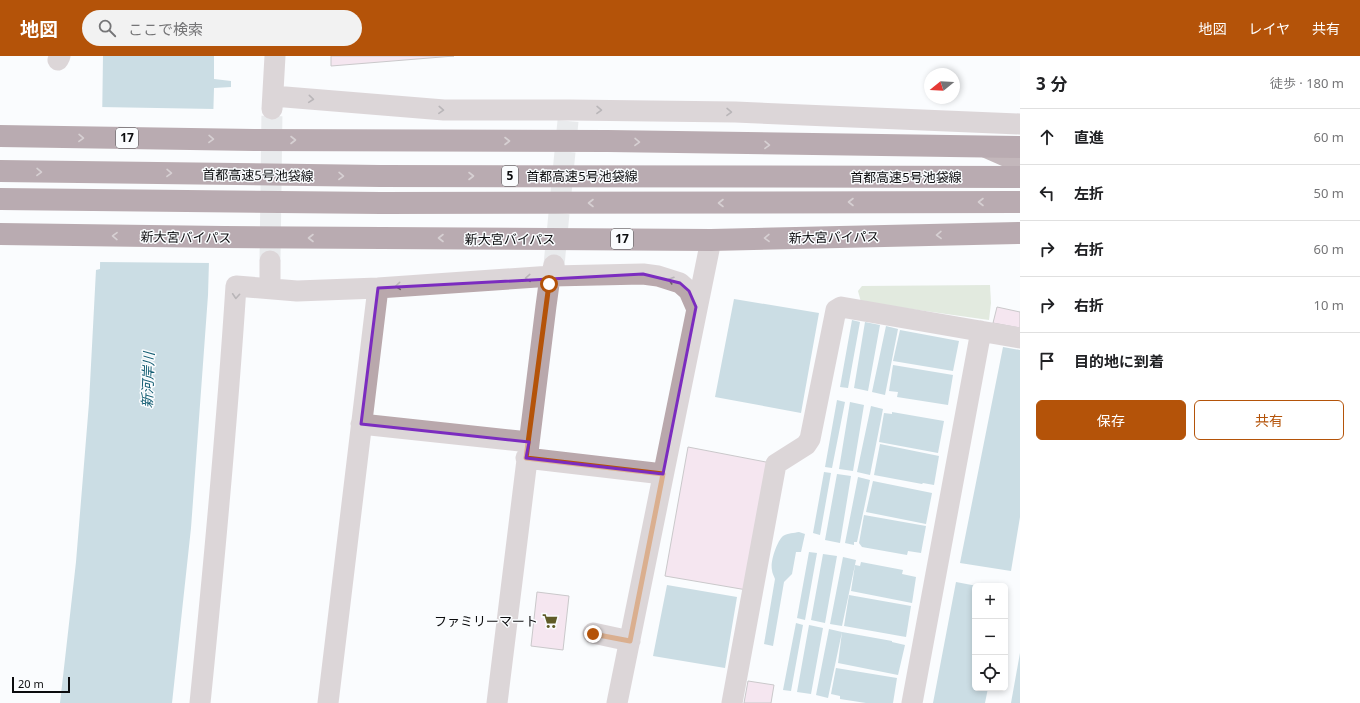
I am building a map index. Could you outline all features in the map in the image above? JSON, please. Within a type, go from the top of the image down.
[{"type":"highway","name":"17","points":[[0,136],[254,140],[608,141],[1020,148]]},
{"type":"highway","name":"首都高速5号池袋線","points":[[0,171],[380,176],[1020,177]]},
{"type":"highway","name":"首都高速5号池袋線","points":[[0,199],[381,204],[1020,202]]},
{"type":"highway","name":"新大宮バイパス","points":[[0,234],[711,240],[1020,233]]},
{"type":"main road","points":[[986,147],[1020,162]]},
{"type":"street","points":[[275,56],[272,103],[568,115],[735,112],[1020,124]]},
{"type":"street","points":[[617,703],[696,307],[711,240]]},
{"type":"street","points":[[270,261],[270,288]]},
{"type":"street","points":[[200,703],[215,560],[236,286],[297,290],[378,288],[553,270],[643,274],[658,276],[680,283],[689,291],[696,307]]},
{"type":"street","points":[[497,703],[546,306],[553,270]]},
{"type":"street","points":[[328,703],[378,288]]},
{"type":"street","points":[[732,703],[776,464],[806,445],[810,439],[836,310],[841,307],[1020,338]]},
{"type":"street","points":[[912,703],[981,331]]},
{"type":"street","points":[[361,424],[528,450],[663,474]]},
{"type":"street","points":[[593,634],[630,641]]},
{"type":"highlighted area","points":[[643,274],[680,283],[689,291],[696,307],[663,474],[526,458],[529,442],[361,424],[378,288]]},
{"type":"green space","points":[[990,285],[991,303],[989,320],[861,302],[858,291],[862,286]]},
{"type":"water","name":"新河岸川","points":[[103,56],[214,56],[214,79],[231,81],[231,87],[214,88],[208,295],[191,528],[172,703],[60,703],[76,562],[89,403],[96,270],[100,269]]},
{"type":"water","points":[[734,299],[819,313],[801,413],[715,397]]},
{"type":"water","points":[[852,320],[860,322],[848,388],[840,387]]},
{"type":"water","points":[[865,322],[880,325],[868,391],[854,388]]},
{"type":"water","points":[[886,326],[898,329],[885,395],[872,392]]},
{"type":"water","points":[[900,330],[959,341],[953,371],[893,361]]},
{"type":"water","points":[[1003,347],[1020,350],[1020,517],[1011,571],[960,563]]},
{"type":"water","points":[[893,365],[953,375],[948,405],[897,397],[898,392],[889,391]]},
{"type":"water","points":[[837,400],[845,402],[832,468],[825,467]]},
{"type":"water","points":[[850,402],[864,405],[853,471],[839,469]]},
{"type":"water","points":[[871,406],[883,409],[870,475],[857,472]]},
{"type":"water","points":[[892,412],[944,421],[938,453],[879,442],[884,413],[892,414]]},
{"type":"water","points":[[880,444],[939,456],[934,485],[874,475]]},
{"type":"water","points":[[824,472],[831,473],[820,535],[813,533]]},
{"type":"water","points":[[837,474],[851,476],[840,543],[825,540]]},
{"type":"water","points":[[858,477],[870,480],[857,542],[854,542],[854,545],[845,543]]},
{"type":"water","points":[[873,481],[932,493],[926,524],[866,512]]},
{"type":"water","points":[[864,515],[926,526],[921,553],[908,551],[907,555],[862,547],[859,543]]},
{"type":"water","points":[[799,532],[805,534],[801,552],[796,552],[792,574],[784,582],[773,646],[764,644],[775,579],[772,572],[774,552],[778,542],[783,536]]},
{"type":"water","points":[[809,552],[817,553],[805,620],[797,618]]},
{"type":"water","points":[[823,554],[837,556],[825,623],[811,620]]},
{"type":"water","points":[[843,557],[856,560],[842,626],[830,624]]},
{"type":"water","points":[[861,562],[903,570],[902,574],[916,577],[912,603],[851,591],[855,565],[860,566]]},
{"type":"water","points":[[956,582],[972,585],[972,691],[987,691],[985,703],[933,703]]},
{"type":"water","points":[[667,585],[737,597],[725,668],[653,656]]},
{"type":"water","points":[[849,595],[911,606],[906,637],[844,626]]},
{"type":"water","points":[[796,623],[803,625],[791,691],[783,690]]},
{"type":"water","points":[[809,625],[823,628],[811,694],[797,692]]},
{"type":"water","points":[[829,629],[842,632],[828,698],[816,695]]},
{"type":"water","points":[[842,632],[892,641],[905,645],[898,675],[838,663]]},
{"type":"water","points":[[1020,653],[1020,703],[1011,703]]},
{"type":"water","points":[[836,668],[897,678],[893,703],[866,703],[840,699],[840,696],[831,694]]},
{"type":"pier","points":[[100,107],[215,109],[211,263],[98,262]]},
{"type":"building","points":[[331,56],[454,56],[331,66]]},
{"type":"building","points":[[997,307],[1020,312],[1020,328],[993,323]]},
{"type":"building","points":[[688,447],[771,463],[747,590],[665,576]]},
{"type":"building","points":[[537,592],[569,596],[563,650],[531,646]]},
{"type":"building","points":[[748,681],[774,685],[771,703],[744,703]]},
{"type":"tunnel","points":[[270,261],[272,110]]},
{"type":"tunnel","points":[[554,265],[568,121]]},
{"type":"place","name":"ファミリーマート","points":[[550,621]]},
{"type":"route","points":[[549,284],[526,458],[663,474],[630,641],[593,634]]}]
